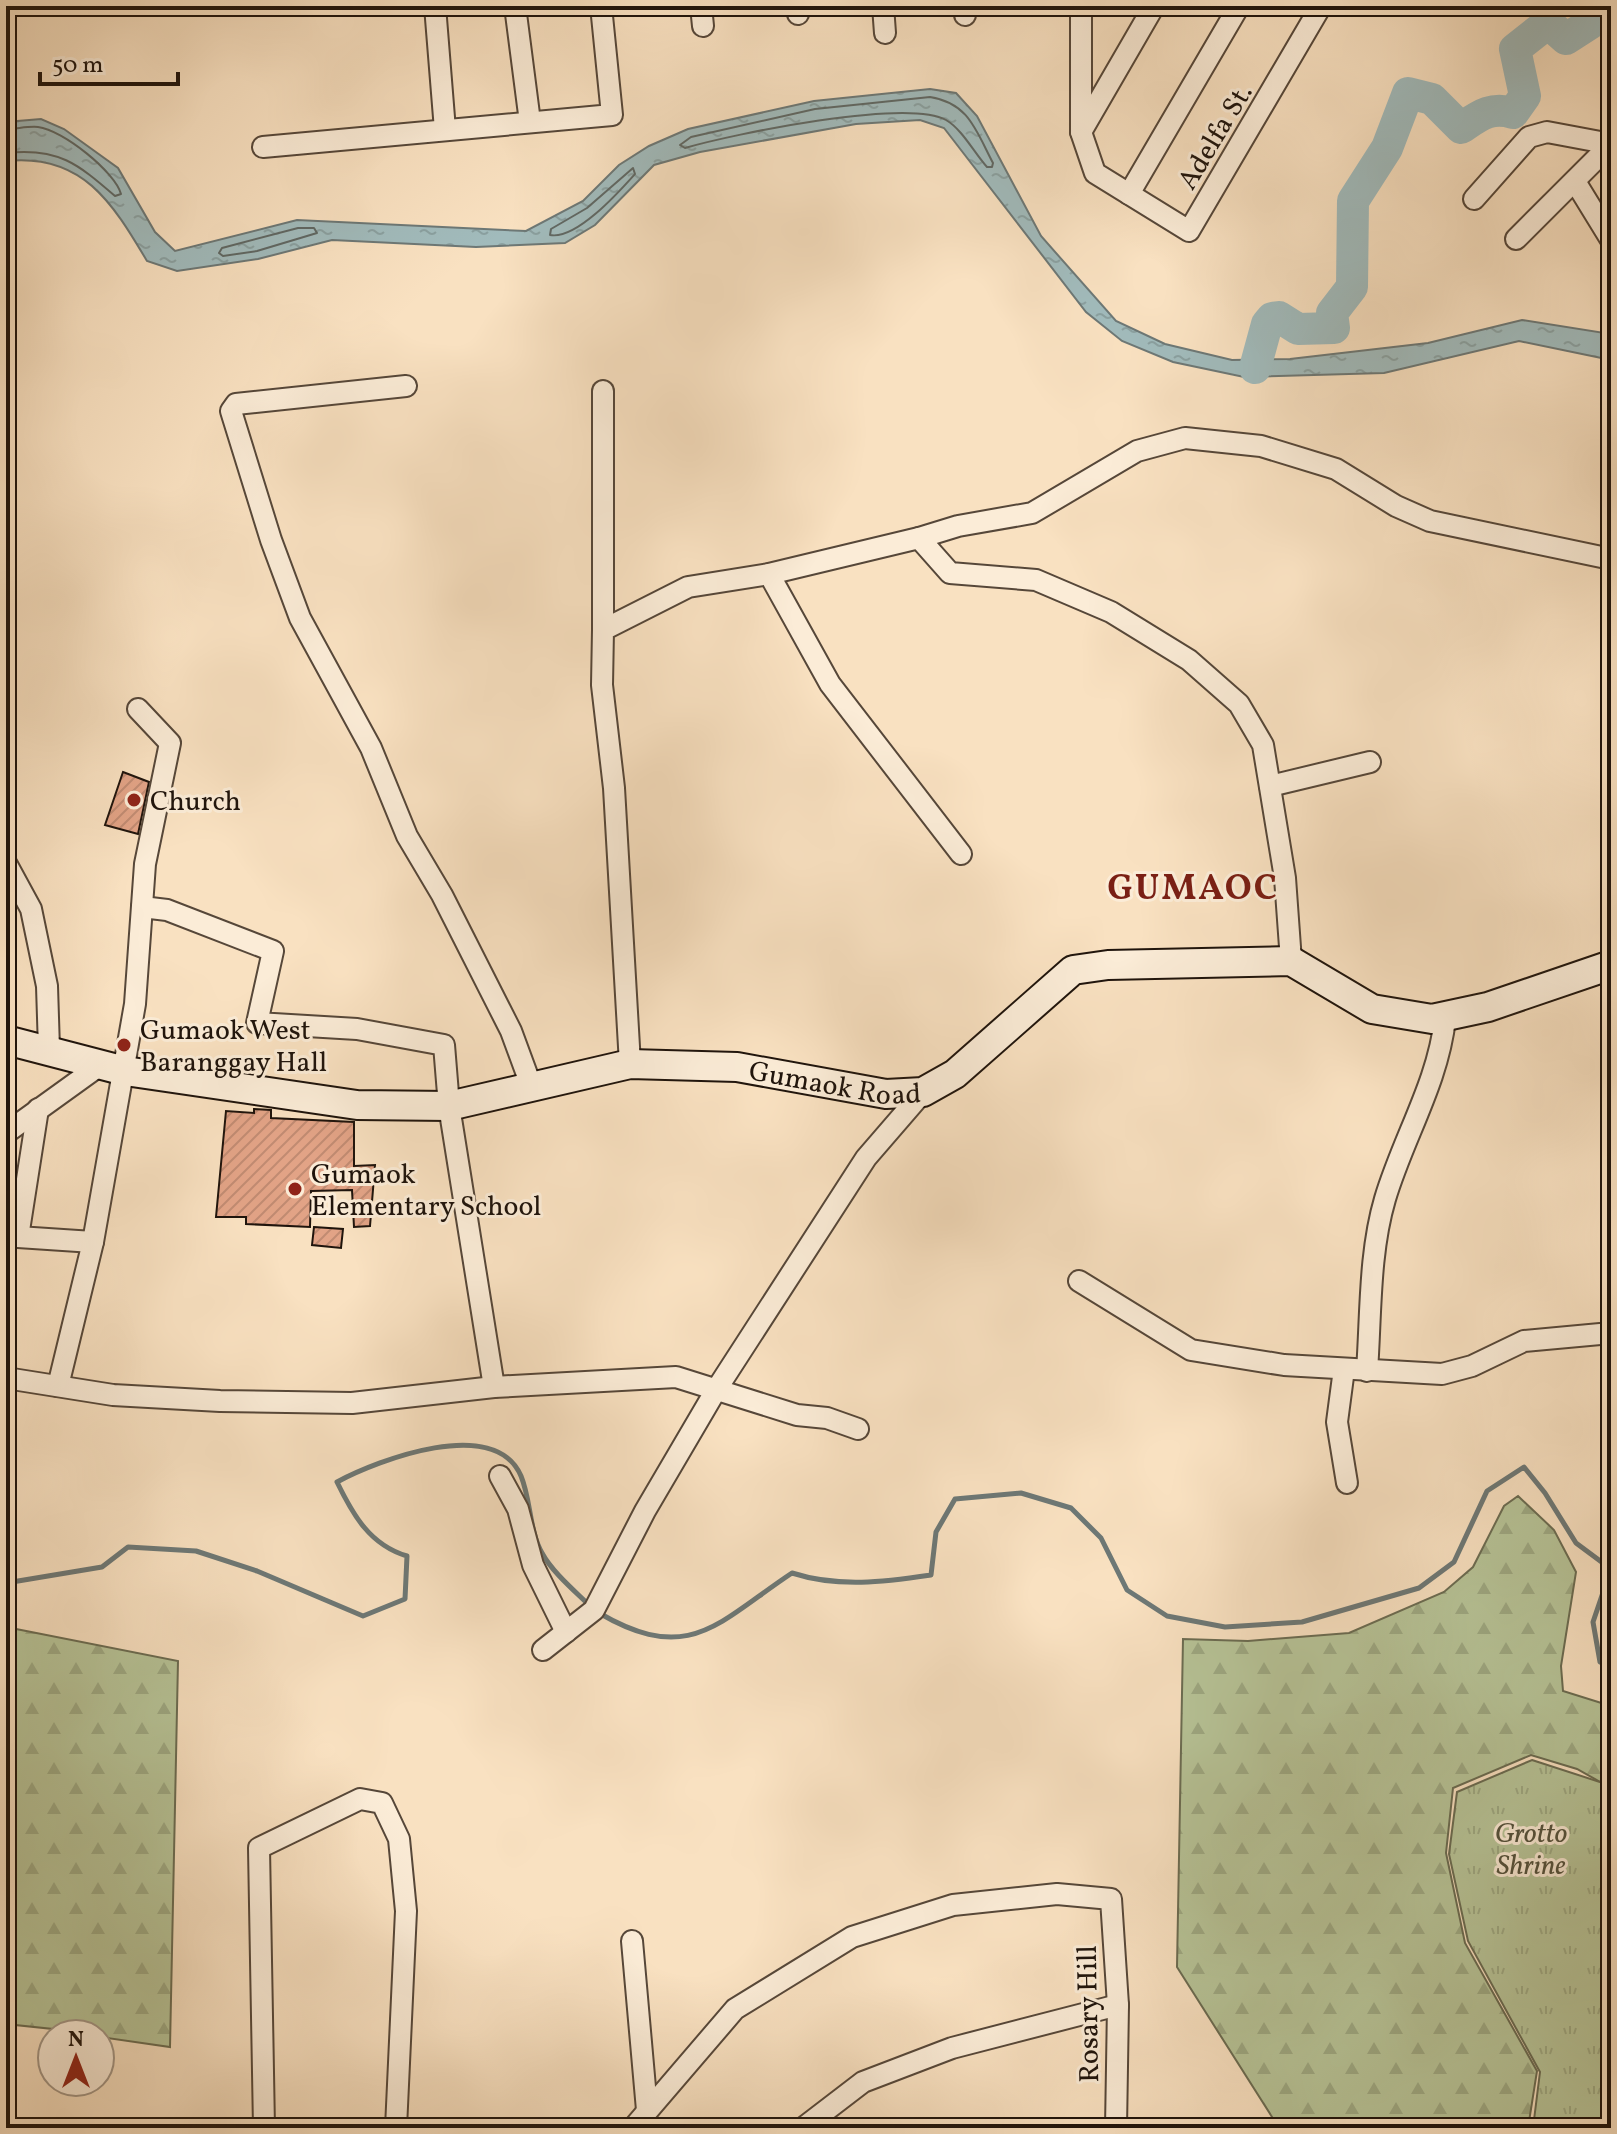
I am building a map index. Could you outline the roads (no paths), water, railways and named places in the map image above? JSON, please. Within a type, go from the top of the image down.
[{"type":"street","points":[[435,6],[445,130]]},
{"type":"street","points":[[515,6],[530,122]]},
{"type":"street","points":[[263,147],[612,115],[601,6]]},
{"type":"street","points":[[883,6],[885,33]]},
{"type":"street","points":[[1081,132],[1154,6]]},
{"type":"street","points":[[1082,8],[1081,132],[1095,173],[1129,194],[1239,6]]},
{"type":"street","name":"Adelfa St.","points":[[1129,194],[1189,231],[1321,6]]},
{"type":"street","points":[[1474,199],[1529,137],[1547,132],[1611,144]]},
{"type":"street","points":[[1516,239],[1576,183],[1611,144]]},
{"type":"street","points":[[1576,183],[1611,240]]},
{"type":"street","points":[[406,386],[236,404],[231,411],[298,612],[373,752],[407,836],[442,895],[511,1031],[532,1088]]},
{"type":"street","points":[[603,391],[602,685],[614,788],[630,1064]]},
{"type":"street","points":[[603,630],[688,587],[769,574],[958,526],[1032,513],[1137,451],[1185,438],[1261,446],[1336,469],[1396,506],[1430,521],[1611,559]]},
{"type":"street","points":[[919,538],[950,573],[1036,580],[1111,612],[1189,660],[1239,704],[1263,745],[1285,878],[1291,961],[1372,1009],[1445,1019],[1611,965]]},
{"type":"street","points":[[769,574],[830,684],[961,854]]},
{"type":"street","points":[[58,1386],[93,1242],[112,1068],[135,1004],[151,834],[170,743],[138,709]]},
{"type":"street","points":[[1270,786],[1370,762]]},
{"type":"street","points":[[6,863],[31,909],[47,986],[49,1049]]},
{"type":"street","points":[[142,907],[167,910],[273,951],[257,1023],[357,1029],[444,1045],[449,1106],[494,1387]]},
{"type":"street","name":"Gumaok Road","points":[[6,1040],[112,1068],[357,1105],[449,1106],[630,1064],[737,1067],[886,1094],[923,1092],[955,1074],[1073,970],[1108,965],[1291,961]]},
{"type":"street","points":[[1367,1371],[1376,1246],[1385,1200],[1441,1052],[1445,1019]]},
{"type":"street","points":[[6,1133],[38,1109],[112,1068]]},
{"type":"street","points":[[543,1650],[594,1610],[645,1511],[716,1390],[866,1158],[923,1092]]},
{"type":"street","points":[[38,1109],[12,1239],[93,1242]]},
{"type":"street","points":[[1079,1281],[1191,1350],[1284,1365],[1442,1374],[1472,1366],[1524,1341],[1611,1333]]},
{"type":"street","points":[[1344,1369],[1337,1422],[1347,1483]]},
{"type":"street","points":[[6,1378],[113,1395],[190,1400],[352,1403],[494,1387],[676,1377],[858,1429]]},
{"type":"street","points":[[500,1476],[518,1509],[533,1565],[566,1632]]},
{"type":"street","points":[[264,2128],[259,1848],[360,1799],[382,1803],[399,1839],[406,1911],[396,2128]]},
{"type":"street","name":"Rosary Hill","points":[[647,2110],[735,2009],[852,1937],[953,1905],[1057,1894],[1111,1899],[1118,2005],[1115,2128]]},
{"type":"street","points":[[632,1941],[647,2110],[633,2128]]},
{"type":"street","points":[[803,2128],[863,2082],[878,2076],[952,2048],[1118,2005]]},
{"type":"water","points":[[930,89],[956,93],[977,116],[1041,236],[1116,321],[1165,344],[1232,360],[1290,359],[1428,343],[1522,320],[1611,334],[1611,360],[1519,341],[1384,373],[1244,377],[1173,362],[1122,341],[1086,312],[944,128],[920,120],[856,124],[700,152],[654,165],[595,225],[565,243],[476,247],[332,240],[258,259],[177,271],[147,261],[107,201],[75,174],[55,165],[6,161],[6,122],[41,119],[64,129],[118,168],[155,232],[175,251],[297,220],[526,231],[583,201],[619,165],[649,146],[688,129],[814,101]]},
{"type":"waterway","points":[[1255,368],[1267,324],[1272,318],[1279,317],[1298,329],[1334,328],[1332,313],[1352,287],[1353,201],[1387,148],[1408,93],[1432,99],[1461,128],[1492,112],[1513,113],[1525,96],[1515,49],[1548,23],[1566,39],[1611,10]]},
{"type":"waterway","points":[[6,1583],[102,1567],[128,1547],[196,1551],[257,1571],[363,1616],[405,1599],[407,1556],[383,1544],[364,1527],[337,1482],[406,1454],[462,1445],[487,1448],[507,1458],[521,1476],[542,1553],[591,1607]]},
{"type":"waterway","points":[[599,1613],[630,1629],[657,1636],[681,1637],[722,1621],[792,1573],[844,1582],[931,1575],[936,1532],[955,1499],[1021,1493],[1071,1508],[1101,1538],[1127,1590],[1167,1616],[1225,1627],[1302,1622],[1419,1588],[1454,1562],[1487,1491],[1524,1467],[1545,1493],[1576,1543],[1611,1569],[1593,1622],[1600,1662],[1611,1667]]},
{"type":"place","name":"Church","points":[[134,800]]},
{"type":"place","name":"Gumaok West Baranggay Hall","points":[[124,1045]]},
{"type":"place","name":"Gumaok Elementary School","points":[[295,1189]]},
{"type":"district","name":"GUMAOC","points":[[1193,886]]},
{"type":"park label","name":"Grotto Shrine","points":[[1531,1848]]}]
